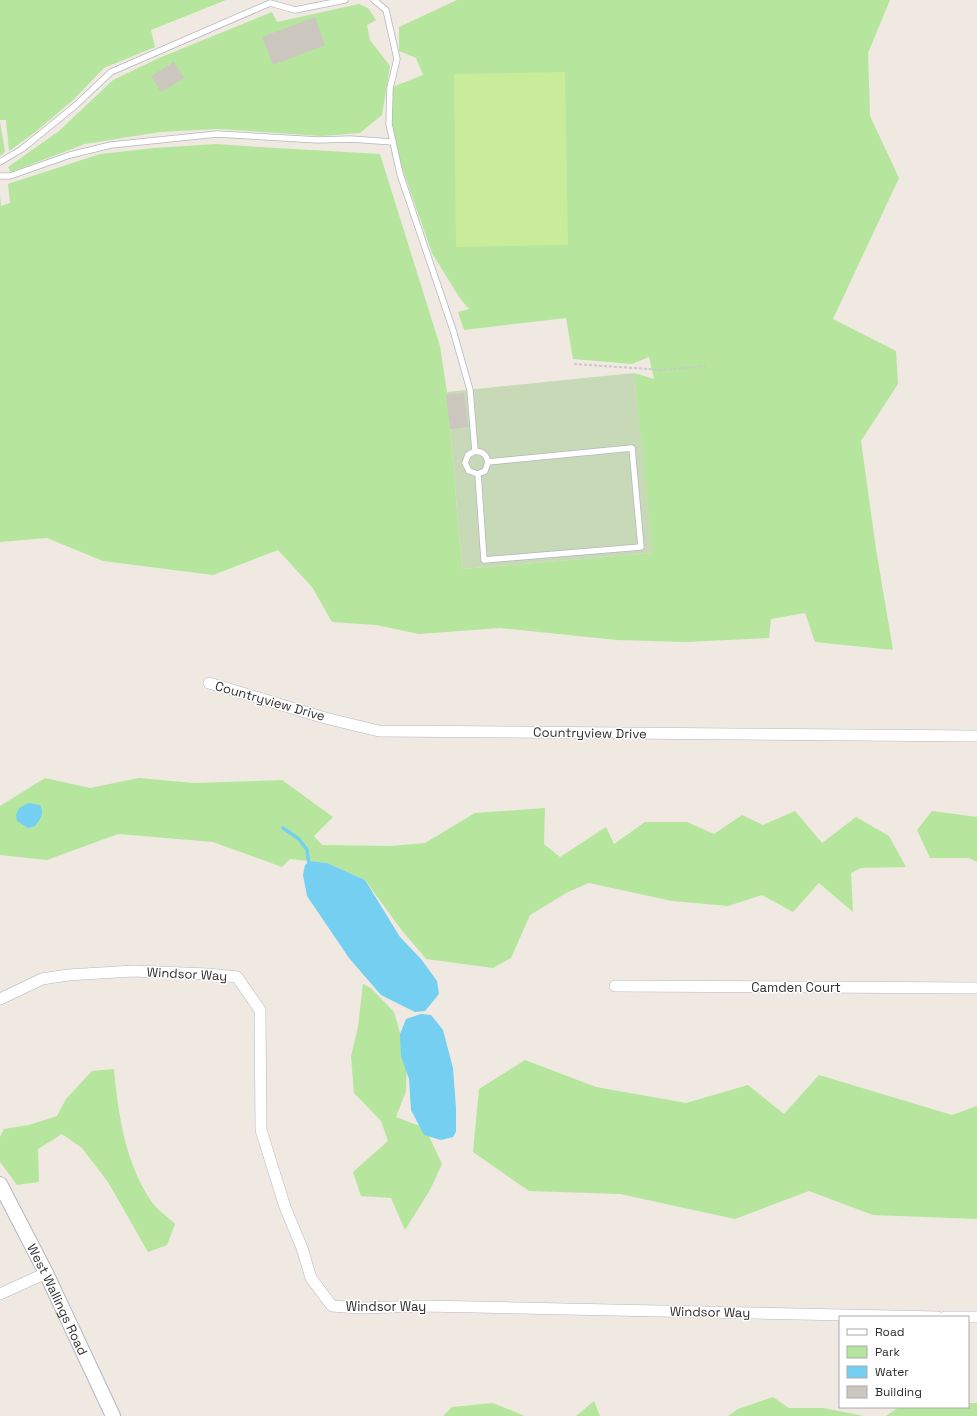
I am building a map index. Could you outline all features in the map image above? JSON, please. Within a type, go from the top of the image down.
[{"type":"street","name":"Countryview Drive","points":[[209,683],[325,718],[379,731],[977,736]]},
{"type":"street","name":"Windsor Way","points":[[0,1000],[42,979],[68,975],[133,971],[208,974],[238,977],[260,1010],[261,1130],[285,1207],[302,1248],[311,1278],[332,1306],[360,1308],[425,1306],[891,1316]]},
{"type":"street","name":"Camden Court","points":[[615,986],[977,988]]},
{"type":"street","name":"West Wallings Road","points":[[0,1184],[46,1273],[113,1416]]},
{"type":"street","points":[[0,1294],[46,1273]]},
{"type":"lane","points":[[0,162],[22,149],[76,105],[111,72],[270,3],[294,10],[345,0]]},
{"type":"lane","points":[[374,0],[386,10],[397,59],[390,88],[389,124],[400,174],[453,330],[470,390],[475,451]]},
{"type":"lane","points":[[0,176],[10,176],[70,155],[111,145],[216,134],[318,140],[350,139],[393,142]]},
{"type":"lane","points":[[478,474],[484,560],[641,547],[632,448],[488,462]]},
{"type":"lane","points":[[475,451],[485,454],[488,462],[485,470],[478,474],[469,471],[465,463],[468,455],[475,451]]},
{"type":"path","points":[[574,364],[663,370],[705,366]]},
{"type":"green space","points":[[0,0],[226,0],[151,30],[155,47],[104,68],[73,100],[34,133],[9,151],[6,120],[0,120]]},
{"type":"green space","points":[[457,0],[890,0],[868,53],[870,116],[899,178],[833,319],[896,351],[898,384],[861,441],[876,549],[893,650],[815,642],[805,613],[771,619],[769,638],[686,642],[617,640],[500,628],[419,634],[376,625],[332,622],[312,587],[278,550],[213,575],[103,561],[47,538],[0,542],[0,196],[1,206],[10,203],[8,184],[100,154],[154,148],[216,144],[380,154],[440,346],[447,392],[462,569],[652,553],[634,373],[654,379],[649,357],[632,364],[573,359],[566,318],[464,330],[458,312],[469,309],[459,297],[432,253],[393,142],[389,125],[390,88],[423,75],[416,58],[399,51],[399,27]]},
{"type":"green space","points":[[359,4],[368,8],[376,20],[367,25],[370,40],[390,66],[382,115],[360,133],[322,136],[219,129],[160,132],[85,144],[11,172],[8,167],[59,131],[113,80],[159,58],[272,12],[277,22]]},
{"type":"green space","points":[[565,72],[568,245],[456,247],[454,74]]},
{"type":"green space","points":[[0,121],[5,152],[0,156]]},
{"type":"green space","points":[[634,373],[653,553],[462,569],[447,392]]},
{"type":"green space","points":[[45,778],[90,788],[139,778],[194,783],[282,780],[333,817],[314,836],[322,845],[390,846],[425,843],[475,813],[545,808],[544,844],[560,857],[606,827],[614,844],[645,822],[687,822],[714,834],[742,815],[763,825],[795,811],[822,843],[856,817],[889,836],[906,867],[861,868],[851,873],[853,912],[819,883],[793,912],[762,895],[728,906],[672,901],[589,883],[568,892],[530,915],[511,958],[493,968],[426,959],[400,928],[365,880],[327,863],[290,859],[282,867],[213,842],[118,834],[47,860],[0,855],[0,806]]},
{"type":"green space","points":[[932,811],[977,817],[977,862],[969,858],[930,858],[917,830]]},
{"type":"green space","points":[[363,984],[371,988],[394,1012],[407,1057],[406,1091],[396,1117],[425,1128],[442,1164],[430,1190],[405,1230],[391,1198],[361,1196],[353,1172],[388,1141],[381,1121],[354,1093],[351,1056],[358,1027]]},
{"type":"green space","points":[[525,1060],[596,1087],[686,1103],[748,1085],[784,1114],[819,1075],[952,1115],[977,1106],[977,1219],[873,1215],[809,1191],[735,1219],[620,1194],[529,1191],[473,1152],[479,1089]]},
{"type":"green space","points":[[114,1069],[124,1137],[135,1170],[142,1186],[153,1204],[175,1224],[167,1245],[148,1252],[108,1182],[82,1148],[62,1134],[38,1149],[39,1182],[17,1185],[0,1162],[0,1137],[4,1129],[29,1125],[57,1116],[66,1099],[92,1071]]},
{"type":"green space","points":[[773,1397],[789,1408],[823,1408],[864,1416],[728,1416],[738,1409]]},
{"type":"green space","points":[[594,1401],[600,1416],[576,1416]]},
{"type":"green space","points":[[493,1403],[525,1416],[443,1416],[452,1407]]},
{"type":"green space","points":[[969,1403],[977,1403],[977,1416],[886,1416],[898,1408],[969,1408]]},
{"type":"water","points":[[29,803],[40,805],[42,814],[35,826],[28,828],[17,821],[16,815],[19,808]]},
{"type":"water","points":[[310,861],[327,863],[365,880],[400,937],[421,959],[437,981],[439,994],[425,1011],[415,1012],[381,995],[349,958],[307,896],[303,875],[305,865]]},
{"type":"water","points":[[421,1014],[431,1015],[443,1030],[453,1068],[456,1132],[453,1137],[441,1140],[424,1135],[411,1110],[409,1079],[401,1056],[400,1034],[406,1019]]},
{"type":"building","points":[[315,17],[325,45],[273,65],[262,37]]},
{"type":"building","points":[[174,62],[184,78],[161,92],[151,76]]},
{"type":"building","points":[[464,393],[468,427],[450,429],[446,395]]},
{"type":"waterway","points":[[283,828],[299,839],[307,850],[309,865]]}]
